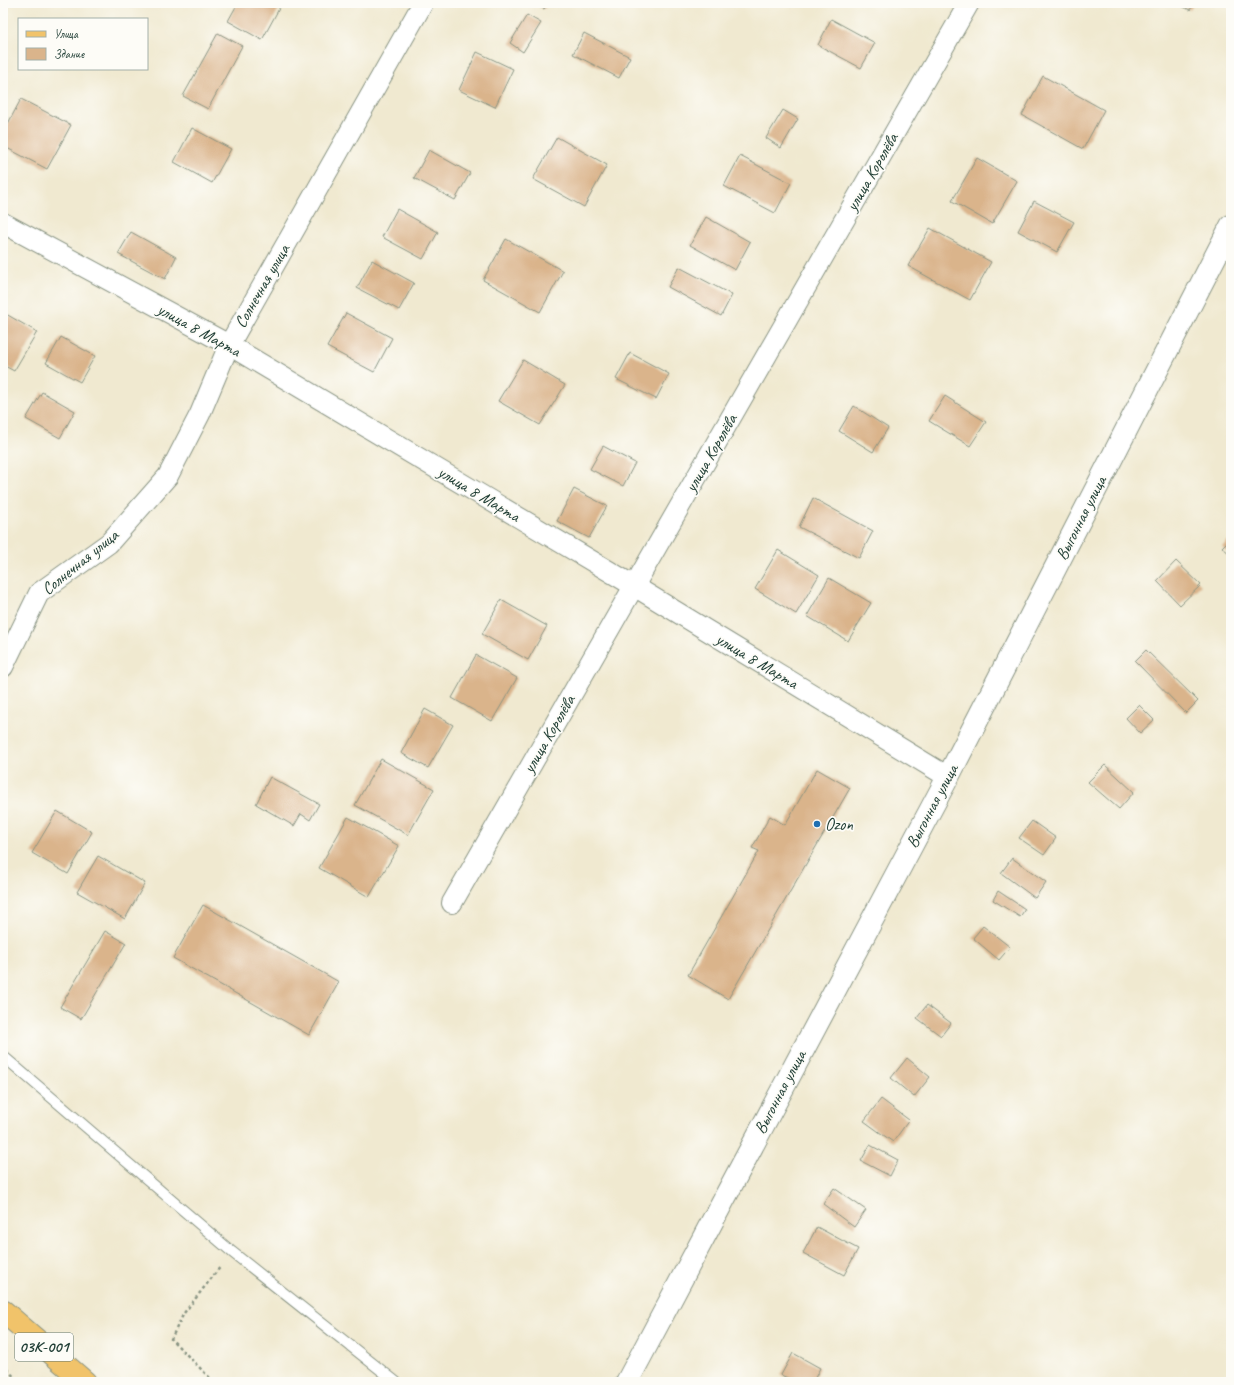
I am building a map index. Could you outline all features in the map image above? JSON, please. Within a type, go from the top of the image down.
[{"type":"main road","name":"03К-001","points":[[3,1311],[85,1382]]},
{"type":"street","name":"Солнечная улица","points":[[3,667],[39,593],[109,543],[168,476],[200,414],[229,345],[423,3]]},
{"type":"street","name":"улица Королёва","points":[[452,903],[970,3]]},
{"type":"street","name":"улица 8 Марта","points":[[3,223],[229,345],[634,586],[948,777]]},
{"type":"street","name":"Выгонная улица","points":[[627,1382],[948,777],[1231,226]]},
{"type":"lane","points":[[3,1056],[232,1252],[396,1382]]},
{"type":"path","points":[[214,1382],[171,1339],[184,1313],[232,1252]]},
{"type":"path","points":[[3,1366],[19,1382]]},
{"type":"building","points":[[238,3],[282,3],[262,40],[228,21]]},
{"type":"building","points":[[532,3],[548,3],[544,9]]},
{"type":"building","points":[[1175,3],[1194,3],[1190,10]]},
{"type":"building","points":[[527,15],[541,23],[523,52],[510,43]]},
{"type":"building","points":[[831,19],[875,43],[861,68],[818,45]]},
{"type":"building","points":[[218,33],[242,46],[208,109],[183,96]]},
{"type":"building","points":[[584,33],[630,57],[619,78],[573,54]]},
{"type":"building","points":[[477,52],[513,69],[495,107],[459,90]]},
{"type":"building","points":[[1043,76],[1104,110],[1083,149],[1022,115]]},
{"type":"building","points":[[21,99],[71,125],[47,169],[3,146],[3,133]]},
{"type":"building","points":[[783,110],[798,119],[781,148],[766,138]]},
{"type":"building","points":[[192,128],[231,149],[212,183],[174,162]]},
{"type":"building","points":[[557,137],[607,165],[584,207],[533,179]]},
{"type":"building","points":[[429,150],[470,173],[455,200],[414,178]]},
{"type":"building","points":[[740,156],[791,183],[775,213],[724,186]]},
{"type":"building","points":[[977,158],[1017,181],[992,224],[952,201]]},
{"type":"building","points":[[1034,201],[1074,222],[1057,252],[1018,231]]},
{"type":"building","points":[[397,209],[438,232],[423,259],[382,237]]},
{"type":"building","points":[[706,217],[750,242],[735,270],[690,245]]},
{"type":"building","points":[[930,228],[991,262],[970,300],[908,266]]},
{"type":"building","points":[[131,232],[176,257],[165,279],[118,254]]},
{"type":"building","points":[[506,239],[563,271],[540,312],[483,280]]},
{"type":"building","points":[[372,260],[414,283],[399,310],[357,288]]},
{"type":"building","points":[[679,267],[732,295],[721,316],[668,287]]},
{"type":"building","points":[[346,313],[392,338],[374,372],[327,347]]},
{"type":"building","points":[[6,314],[37,332],[14,371],[3,365],[3,319]]},
{"type":"building","points":[[61,337],[95,356],[80,382],[46,363]]},
{"type":"building","points":[[630,353],[669,374],[656,399],[616,379]]},
{"type":"building","points":[[523,360],[565,385],[540,425],[498,401]]},
{"type":"building","points":[[42,392],[75,411],[60,438],[26,419]]},
{"type":"building","points":[[945,396],[986,422],[970,446],[929,421]]},
{"type":"building","points":[[854,406],[888,428],[873,452],[839,431]]},
{"type":"building","points":[[603,446],[635,463],[623,486],[590,469]]},
{"type":"building","points":[[574,489],[607,506],[589,538],[557,521]]},
{"type":"building","points":[[813,498],[873,531],[859,558],[799,527]]},
{"type":"building","points":[[1231,538],[1231,555],[1222,547]]},
{"type":"building","points":[[778,550],[819,575],[796,614],[755,589]]},
{"type":"building","points":[[1176,561],[1201,585],[1180,605],[1157,581]]},
{"type":"building","points":[[829,578],[871,603],[848,641],[807,616]]},
{"type":"building","points":[[501,600],[547,626],[528,660],[482,634]]},
{"type":"building","points":[[1146,650],[1198,701],[1186,713],[1135,661]]},
{"type":"building","points":[[476,655],[517,678],[492,721],[452,698]]},
{"type":"building","points":[[1139,705],[1154,720],[1140,733],[1126,718]]},
{"type":"building","points":[[425,709],[453,725],[428,768],[401,753]]},
{"type":"building","points":[[381,759],[434,789],[408,835],[355,805]]},
{"type":"building","points":[[1105,765],[1134,792],[1119,809],[1088,782]]},
{"type":"building","points":[[817,769],[850,788],[728,999],[688,975],[759,851],[752,848],[770,816],[785,825]]},
{"type":"building","points":[[270,777],[319,804],[310,820],[301,814],[294,826],[256,804]]},
{"type":"building","points":[[57,811],[92,832],[68,874],[32,853]]},
{"type":"building","points":[[348,817],[399,846],[369,897],[319,868]]},
{"type":"building","points":[[1032,821],[1056,838],[1044,855],[1019,838]]},
{"type":"building","points":[[98,856],[145,883],[125,919],[77,892]]},
{"type":"building","points":[[1012,858],[1046,882],[1035,898],[1001,873]]},
{"type":"building","points":[[998,891],[1025,909],[1020,917],[993,900]]},
{"type":"building","points":[[203,905],[339,982],[309,1035],[173,958]]},
{"type":"building","points":[[983,926],[1010,947],[999,960],[973,938]]},
{"type":"building","points":[[105,931],[126,943],[81,1019],[60,1007]]},
{"type":"building","points":[[927,1005],[951,1023],[941,1036],[917,1018]]},
{"type":"building","points":[[907,1058],[930,1077],[914,1097],[891,1078]]},
{"type":"building","points":[[881,1099],[909,1120],[893,1142],[864,1121]]},
{"type":"building","points":[[870,1145],[898,1160],[890,1176],[861,1161]]},
{"type":"building","points":[[834,1188],[866,1210],[854,1227],[823,1204]]},
{"type":"building","points":[[817,1227],[858,1249],[844,1275],[803,1253]]},
{"type":"building","points":[[793,1353],[820,1368],[813,1382],[796,1382],[781,1375]]},
{"type":"place","name":"Ozon","points":[[817,824]]}]
